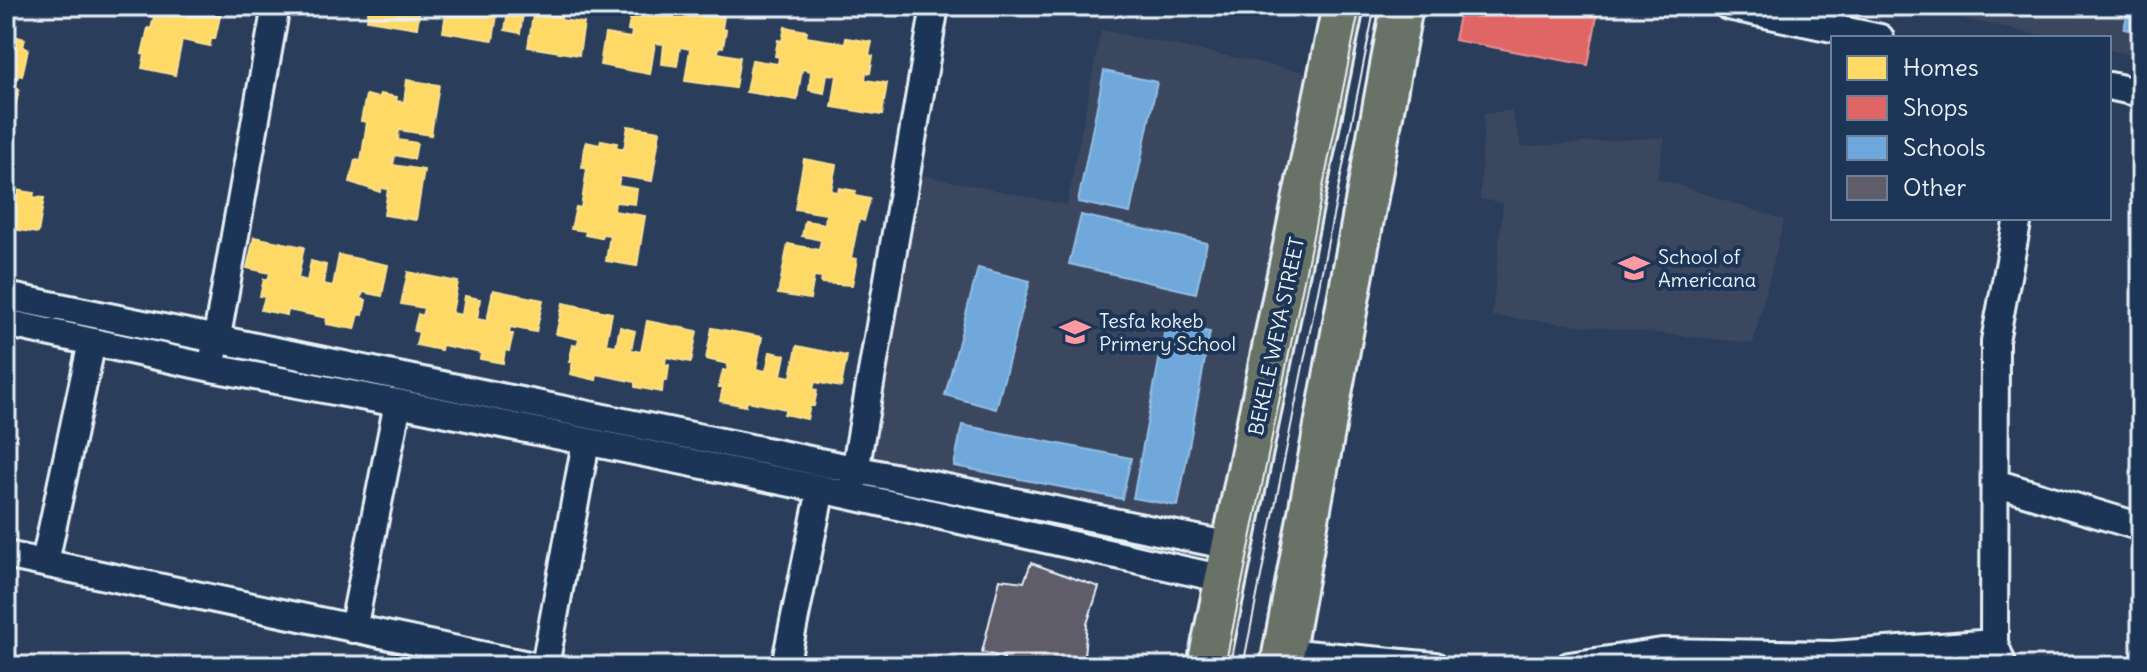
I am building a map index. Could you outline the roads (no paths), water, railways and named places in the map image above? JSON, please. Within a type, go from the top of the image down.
[{"type":"main road","name":"BEKELE WEYA STREET","points":[[1208,666],[1343,6]]},
{"type":"main road","points":[[1282,659],[1402,6]]},
{"type":"street","points":[[212,368],[276,6]]},
{"type":"street","points":[[850,497],[935,6]]},
{"type":"street","points":[[1728,6],[1870,36]]},
{"type":"street","points":[[2111,86],[2141,93]]},
{"type":"street","points":[[1569,666],[1662,652],[1998,654],[1995,341],[2018,220]]},
{"type":"street","points":[[6,296],[856,468],[1227,563]]},
{"type":"street","points":[[6,323],[212,368],[398,403],[850,497],[1227,563]]},
{"type":"street","points":[[45,562],[92,342]]},
{"type":"street","points":[[353,629],[398,403]]},
{"type":"street","points":[[545,666],[586,442]]},
{"type":"street","points":[[1995,483],[2141,527]]},
{"type":"street","points":[[785,666],[821,489]]},
{"type":"street","points":[[6,555],[533,666]]},
{"type":"street","points":[[1282,659],[1435,666]]},
{"type":"tram line","points":[[1225,666],[1360,6]]},
{"type":"tram line","points":[[1243,666],[1375,6]]},
{"type":"place","name":"School of Americana","points":[[1634,268]]},
{"type":"place","name":"Tesfa kokeb Primery School","points":[[1075,332]]}]
